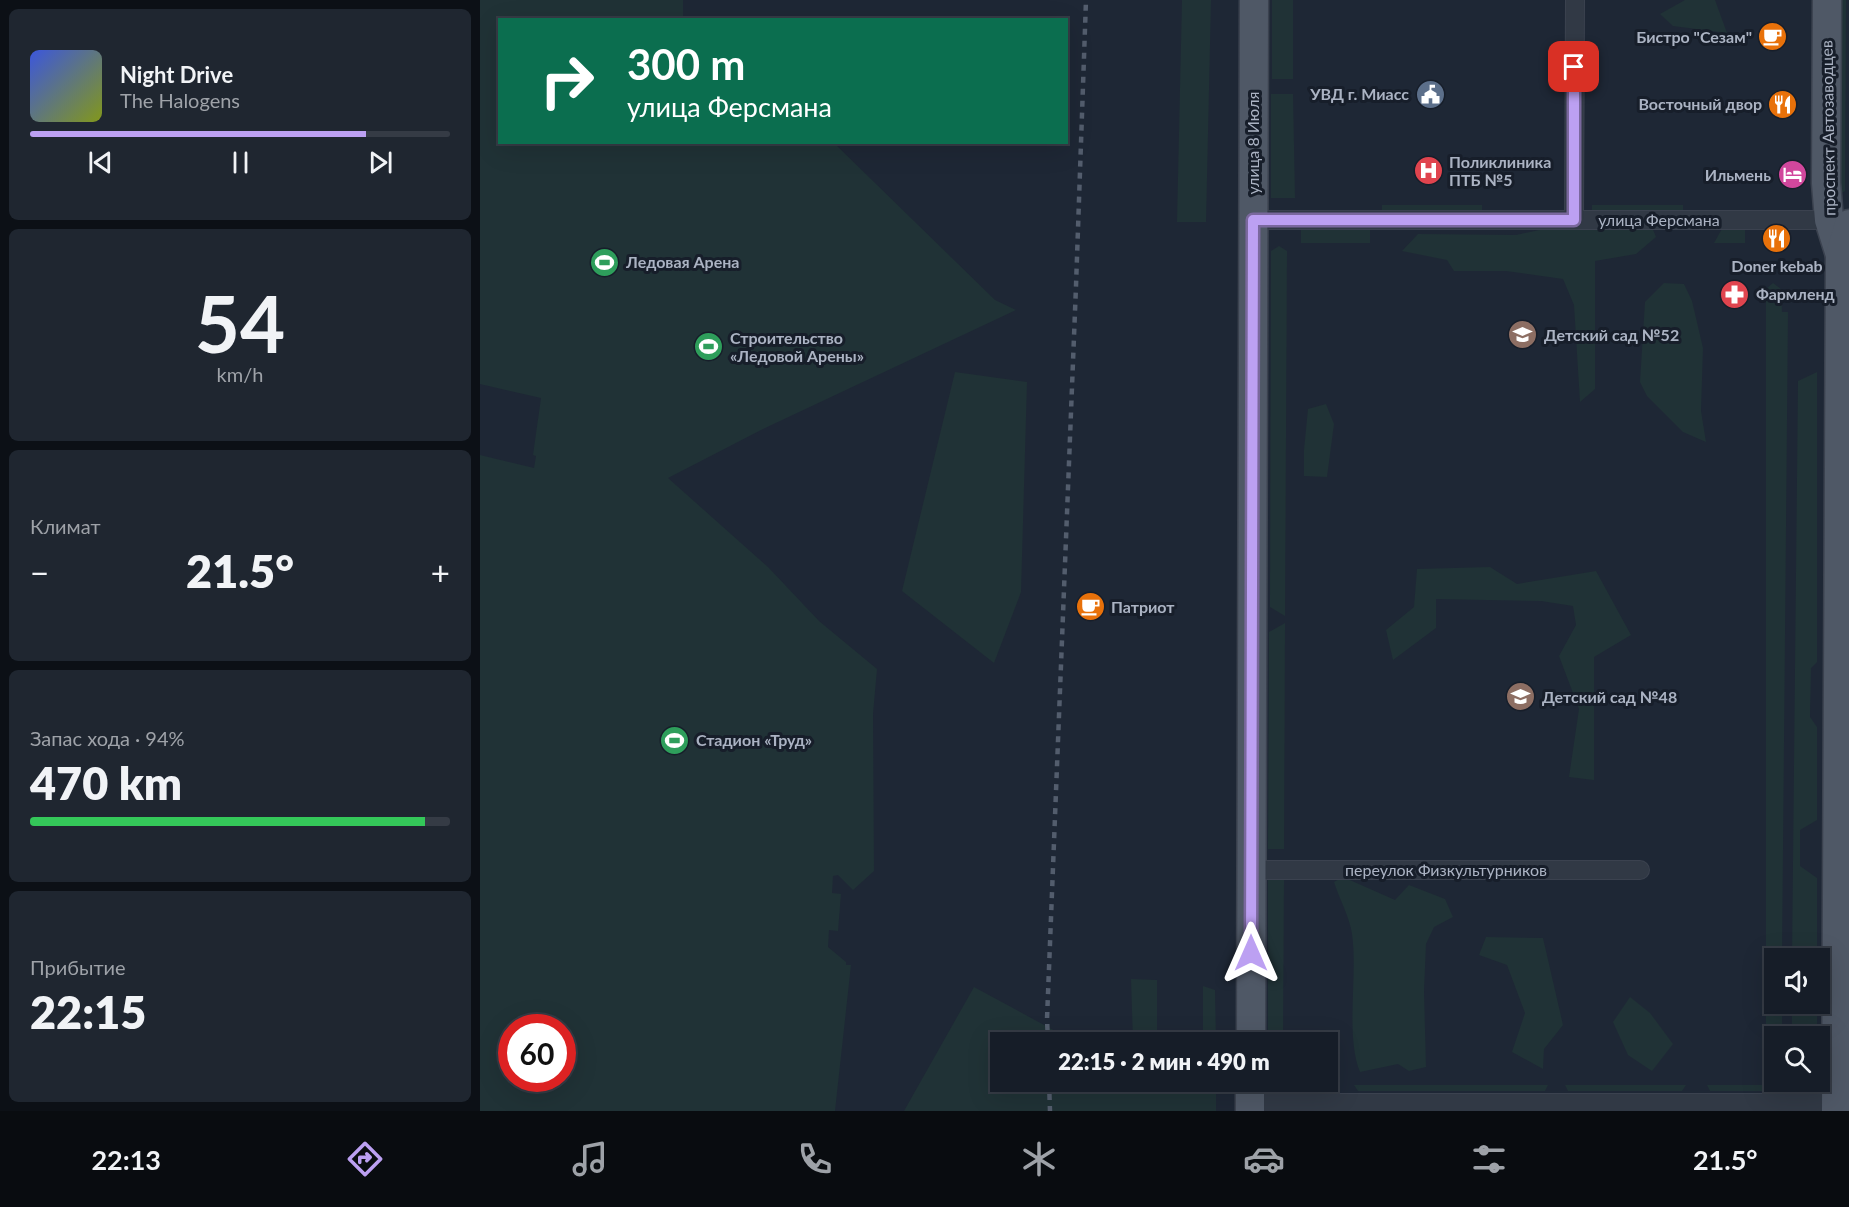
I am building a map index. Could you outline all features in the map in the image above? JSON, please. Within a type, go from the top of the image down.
[{"type":"main road","name":"улица 8 Июля","points":[[1251,1032],[1254,0]]},
{"type":"main road","name":"проспект Автозаводцев","points":[[1827,0],[1826,183],[1842,221],[1840,255],[1843,1027],[1840,1107]]},
{"type":"street","points":[[1574,220],[1575,0]]},
{"type":"street","name":"улица Ферсмана","points":[[1253,220],[1842,221]]},
{"type":"street","name":"переулок Физкультурников","points":[[1251,870],[1640,870]]},
{"type":"street","points":[[1250,1099],[1840,1107]]},
{"type":"shaded area","name":"Стадион «Труд»","points":[[480,0],[683,0],[683,16],[699,18],[498,18],[498,144],[835,144],[995,300],[1016,310],[763,429],[668,478],[768,567],[819,621],[877,669],[873,714],[874,871],[853,890],[838,875],[833,876],[832,893],[841,894],[838,931],[829,930],[828,947],[846,962],[846,965],[851,965],[835,1111],[480,1111],[480,455],[534,468],[536,456],[533,455],[541,398],[480,384]]},
{"type":"shaded area","points":[[1182,0],[1211,0],[1206,222],[1177,222]]},
{"type":"shaded area","points":[[1272,0],[1293,0],[1293,79],[1272,79]]},
{"type":"shaded area","points":[[1685,0],[1715,0],[1727,33],[1673,26],[1660,14]]},
{"type":"shaded area","points":[[1836,0],[1846,0],[1845,191],[1840,194]]},
{"type":"shaded area","points":[[1271,94],[1293,94],[1295,198],[1271,198]]},
{"type":"shaded area","points":[[1382,205],[1482,205],[1482,210],[1382,211]]},
{"type":"shaded area","points":[[1592,205],[1683,205],[1683,210],[1592,210]]},
{"type":"shaded area","points":[[1647,215],[1656,237],[1636,254],[1595,261],[1595,389],[1580,402],[1574,305],[1563,279],[1506,271],[1454,271],[1447,260],[1402,251],[1418,234],[1516,235],[1563,225]]},
{"type":"shaded area","points":[[1301,227],[1370,227],[1370,243],[1301,243]]},
{"type":"shaded area","points":[[1723,227],[1745,227],[1745,243],[1714,243]]},
{"type":"shaded area","points":[[1279,246],[1287,251],[1285,616],[1270,607],[1271,251]]},
{"type":"shaded area","points":[[1664,283],[1684,284],[1692,301],[1703,348],[1701,411],[1706,442],[1683,432],[1647,396],[1640,382],[1645,302]]},
{"type":"shaded area","points":[[1773,283],[1781,289],[1782,312],[1788,312],[1782,948],[1766,948],[1766,289]]},
{"type":"shaded area","points":[[955,372],[1027,382],[1021,592],[994,663],[902,591]]},
{"type":"shaded area","points":[[1817,372],[1817,662],[1811,668],[1810,717],[1817,727],[1817,820],[1800,830],[1800,866],[1817,878],[1817,948],[1792,948],[1798,381]]},
{"type":"shaded area","points":[[1326,404],[1334,424],[1327,477],[1304,476],[1308,409]]},
{"type":"shaded area","points":[[1490,567],[1517,584],[1596,571],[1631,635],[1594,657],[1594,780],[1569,777],[1579,709],[1559,656],[1576,625],[1573,606],[1541,601],[1436,599],[1436,628],[1393,660],[1386,630],[1414,607],[1417,569]]},
{"type":"shaded area","points":[[1285,623],[1284,849],[1268,849],[1269,632]]},
{"type":"shaded area","points":[[1343,877],[1395,900],[1409,885],[1445,899],[1453,917],[1434,927],[1426,944],[1424,991],[1426,1067],[1409,1071],[1398,1064],[1360,1072],[1352,1023],[1354,968],[1352,934],[1334,882]]},
{"type":"shaded area","points":[[1268,880],[1284,880],[1283,1032],[1268,1032]]},
{"type":"shaded area","points":[[1486,937],[1543,938],[1563,1025],[1544,1049],[1543,1069],[1512,1052],[1525,1013],[1507,965],[1479,955]]},
{"type":"shaded area","points":[[1131,979],[1157,980],[1157,1032],[1133,1032]]},
{"type":"shaded area","points":[[1203,986],[1215,990],[1216,1032],[1203,1032]]},
{"type":"shaded area","points":[[974,987],[1057,1032],[990,1032],[990,1092],[1216,1092],[1216,1111],[904,1111]]},
{"type":"shaded area","points":[[1630,997],[1650,1013],[1673,1044],[1652,1071],[1628,1055],[1613,1022]]},
{"type":"shaded area","points":[[1766,1014],[1782,1014],[1782,1026],[1766,1026]]},
{"type":"shaded area","points":[[1792,1014],[1817,1014],[1817,1026],[1792,1026]]},
{"type":"shaded area","points":[[1354,1085],[1548,1085],[1545,1091],[1358,1091]]},
{"type":"shaded area","points":[[1565,1085],[1686,1085],[1682,1091],[1568,1091]]},
{"type":"shaded area","points":[[1707,1085],[1764,1085],[1764,1091],[1710,1091]]},
{"type":"railway","points":[[1048,1032],[1086,0]]},
{"type":"railway","points":[[1049,1092],[1050,1111]]},
{"type":"place","name":"Бистро \"Сезам\"","points":[[1773,37]]},
{"type":"place","name":"УВД г. Миасс","points":[[1430,94]]},
{"type":"place","name":"Восточный двор","points":[[1783,104]]},
{"type":"place","name":"Поликлиника ПТБ №5","points":[[1428,171]]},
{"type":"place","name":"Ильмень","points":[[1792,175]]},
{"type":"place","name":"Doner kebab","points":[[1777,238]]},
{"type":"place","name":"Ледовая Арена","points":[[605,262]]},
{"type":"place","name":"Фармленд","points":[[1735,294]]},
{"type":"place","name":"Детский сад №52","points":[[1523,335]]},
{"type":"place","name":"Строительство «Ледовой Арены»","points":[[709,347]]},
{"type":"place","name":"Патриот","points":[[1090,607]]},
{"type":"place","name":"Детский сад №48","points":[[1521,697]]},
{"type":"place","name":"Стадион «Труд»","points":[[675,740]]},
{"type":"route","points":[[1251,953],[1253,220],[1574,220],[1574,67]]}]
